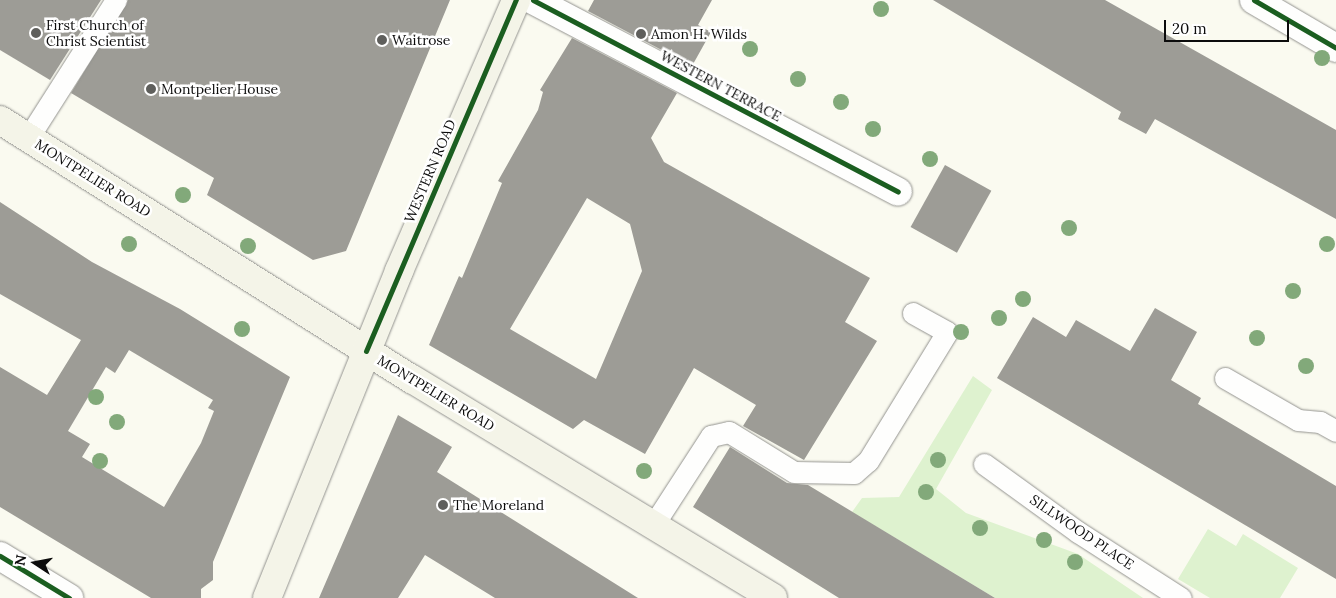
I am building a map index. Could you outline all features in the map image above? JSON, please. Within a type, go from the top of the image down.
[{"type":"main road","name":"WESTERN ROAD","points":[[267,598],[366,351],[516,0]]},
{"type":"main road","name":"MONTPELIER ROAD","points":[[0,120],[366,351],[774,598]]},
{"type":"street","name":"WESTERN TERRACE","points":[[533,0],[898,192]]},
{"type":"street","points":[[1254,0],[1336,48]]},
{"type":"street","points":[[0,556],[69,598]]},
{"type":"lane","points":[[28,138],[116,0]]},
{"type":"lane","points":[[654,524],[711,436],[729,432],[794,472],[854,473],[868,461],[947,332],[913,313]]},
{"type":"lane","points":[[1225,378],[1298,420],[1320,422],[1336,431]]},
{"type":"lane","name":"SILLWOOD PLACE","points":[[984,464],[1078,532],[1182,598]]},
{"type":"green space","points":[[973,376],[992,390],[936,489],[966,513],[1078,554],[1143,598],[995,598],[852,512],[862,498],[899,497]]},
{"type":"green space","points":[[1208,529],[1236,546],[1243,534],[1298,568],[1280,598],[1210,598],[1178,579]]},
{"type":"building","name":"First Church of Christ Scientist","points":[[0,0],[101,0],[50,80],[0,50]]},
{"type":"building","points":[[128,0],[450,0],[346,251],[313,260],[207,195],[214,178],[71,93]]},
{"type":"building","points":[[594,0],[712,0],[698,25],[711,32],[692,66],[588,11]]},
{"type":"building","points":[[933,0],[1105,0],[1336,130],[1336,219],[1155,119],[1146,134],[1118,119],[1121,112]]},
{"type":"building","points":[[572,38],[677,93],[651,138],[664,162],[870,278],[845,322],[877,341],[804,460],[743,426],[756,405],[694,368],[645,454],[584,420],[573,429],[429,345],[459,276],[462,278],[502,183],[498,181],[538,110],[543,92],[540,90]],"holes":[[[587,198],[630,224],[642,271],[596,379],[510,329]]]},
{"type":"building","points":[[945,165],[991,191],[957,253],[911,227]]},
{"type":"building","points":[[0,202],[92,262],[180,309],[290,377],[213,562],[213,580],[201,589],[201,598],[151,598],[0,507],[0,367],[47,395],[81,340],[0,294]],"holes":[[[129,350],[213,400],[208,408],[214,411],[201,443],[164,507],[82,457],[90,444],[68,431],[106,367],[115,373]]]},
{"type":"building","points":[[1155,308],[1197,332],[1171,380],[1201,398],[1198,404],[1336,486],[1336,579],[997,378],[1033,317],[1066,337],[1076,320],[1130,351]]},
{"type":"building","points":[[398,415],[452,447],[437,472],[638,598],[495,598],[425,555],[398,598],[319,598]]},
{"type":"building","points":[[730,447],[787,483],[808,485],[995,598],[839,598],[693,507]]},
{"type":"cycle path","points":[[366,351],[516,0]]},
{"type":"cycle path","points":[[533,0],[898,192]]},
{"type":"cycle path","points":[[1254,0],[1336,48]]},
{"type":"cycle path","points":[[0,556],[69,598]]},
{"type":"place","name":"First Church of Christ Scientist","points":[[36,33]]},
{"type":"place","name":"Amon H. Wilds","points":[[641,34]]},
{"type":"place","name":"Waitrose","points":[[382,40]]},
{"type":"place","name":"Montpelier House","points":[[151,89]]},
{"type":"place","name":"The Moreland","points":[[443,505]]}]
